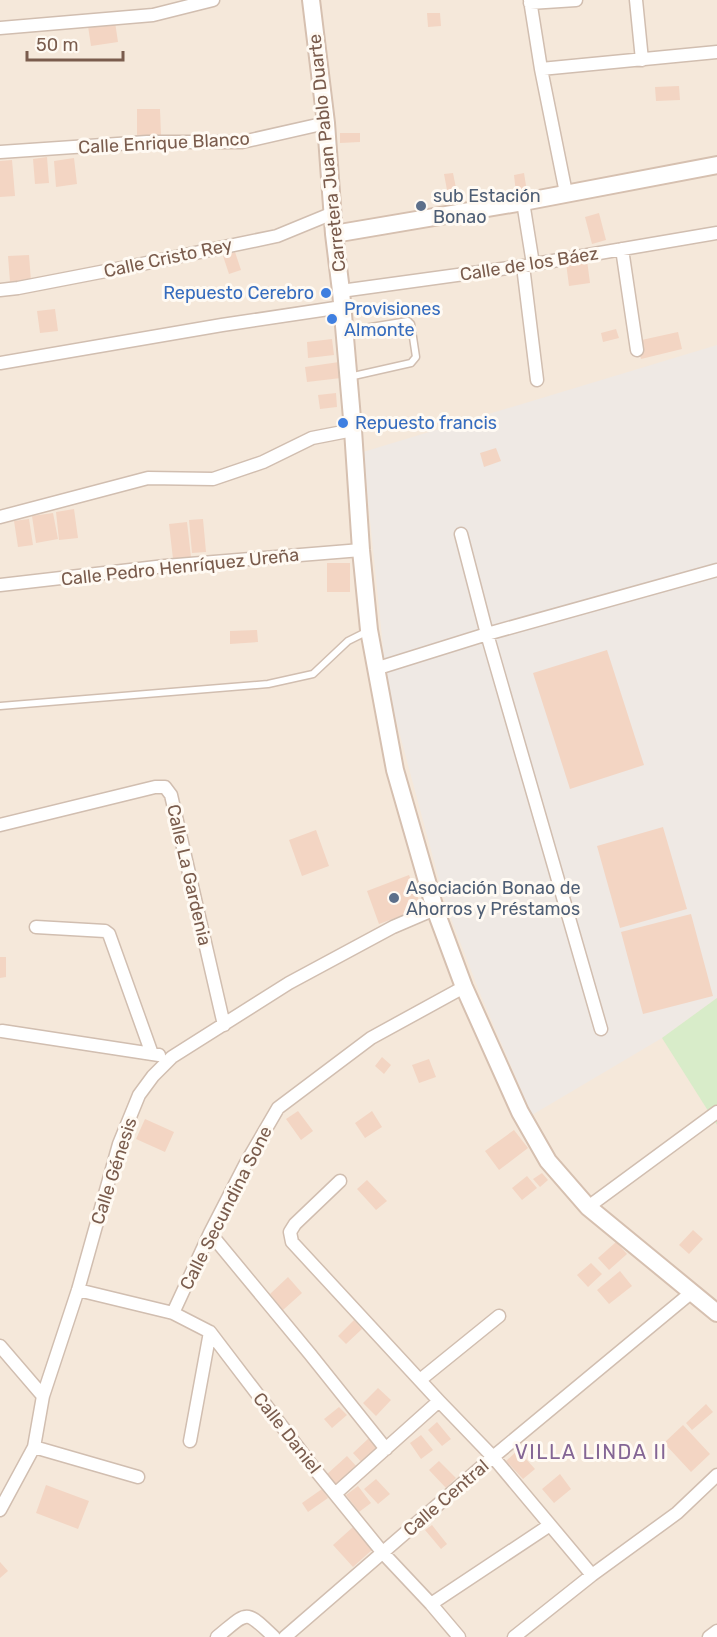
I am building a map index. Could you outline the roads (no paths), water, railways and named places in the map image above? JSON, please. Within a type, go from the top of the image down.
[{"type":"main road","name":"Carretera Juan Pablo Duarte","points":[[311,0],[326,123],[369,630],[395,770],[435,909],[464,987],[520,1112],[548,1161],[588,1207],[717,1313]]},
{"type":"main road","points":[[334,234],[523,202],[717,165]]},
{"type":"street","points":[[0,28],[153,15],[213,0]]},
{"type":"street","points":[[566,193],[540,69],[530,1],[576,0]]},
{"type":"street","points":[[636,0],[642,60]]},
{"type":"street","points":[[540,69],[717,52]]},
{"type":"street","name":"Calle Enrique Blanco","points":[[0,152],[147,142],[242,142],[326,123]]},
{"type":"street","points":[[523,202],[537,380]]},
{"type":"street","name":"Calle Cristo Rey","points":[[0,290],[277,236],[333,213]]},
{"type":"street","name":"Calle de los Báez","points":[[0,363],[222,324],[342,299],[528,265],[717,233]]},
{"type":"street","points":[[622,249],[637,350]]},
{"type":"street","points":[[0,517],[148,478],[213,479],[263,462],[312,438],[353,430]]},
{"type":"street","points":[[461,534],[487,634],[601,1029]]},
{"type":"street","name":"Calle Pedro Henríquez Ureña","points":[[0,585],[165,566],[361,550]]},
{"type":"street","points":[[375,669],[487,634],[717,570]]},
{"type":"street","name":"Calle La Gardenia","points":[[0,825],[155,787],[165,787],[171,795],[224,1024]]},
{"type":"street","name":"Calle Génesis","points":[[0,1510],[34,1447],[43,1396],[78,1290],[119,1144],[139,1095],[153,1076],[172,1057],[224,1024],[290,983],[393,927],[435,909]]},
{"type":"street","points":[[36,927],[109,934],[152,1054]]},
{"type":"street","name":"Calle Secundina Sone","points":[[173,1313],[246,1163],[279,1108],[370,1038],[464,987]]},
{"type":"street","points":[[2,1031],[172,1057]]},
{"type":"street","points":[[588,1207],[717,1112]]},
{"type":"street","points":[[340,1181],[295,1224],[291,1232],[292,1242],[494,1457],[592,1575]]},
{"type":"street","points":[[210,1233],[386,1449]]},
{"type":"street","name":"Calle Daniel","points":[[78,1290],[173,1313],[210,1332],[276,1420],[382,1552],[459,1637]]},
{"type":"street","name":"Calle Central","points":[[285,1637],[494,1457],[692,1292]]},
{"type":"street","points":[[420,1380],[499,1316]]},
{"type":"street","points":[[190,1441],[210,1332]]},
{"type":"street","points":[[0,1346],[43,1396]]},
{"type":"street","points":[[335,1494],[439,1401]]},
{"type":"street","points":[[34,1447],[138,1477]]},
{"type":"street","points":[[514,1637],[592,1575],[677,1513],[717,1475]]},
{"type":"street","points":[[431,1604],[550,1525]]},
{"type":"street","points":[[217,1637],[242,1617],[249,1616],[274,1637]]},
{"type":"street","points":[[709,1637],[717,1632]]},
{"type":"lane","points":[[344,332],[408,321],[411,324],[416,357],[411,363],[348,377]]},
{"type":"lane","points":[[0,706],[268,684],[313,674],[348,641],[369,630]]},
{"type":"place","name":"sub Estación Bonao","points":[[421,206]]},
{"type":"place","name":"Repuesto Cerebro","points":[[326,293]]},
{"type":"place","name":"Provisiones Almonte","points":[[332,319]]},
{"type":"place","name":"Repuesto francis","points":[[343,423]]},
{"type":"place","name":"Asociación Bonao de Ahorros y Préstamos","points":[[394,898]]},
{"type":"district","name":"VILLA LINDA II","points":[[591,1452]]}]
